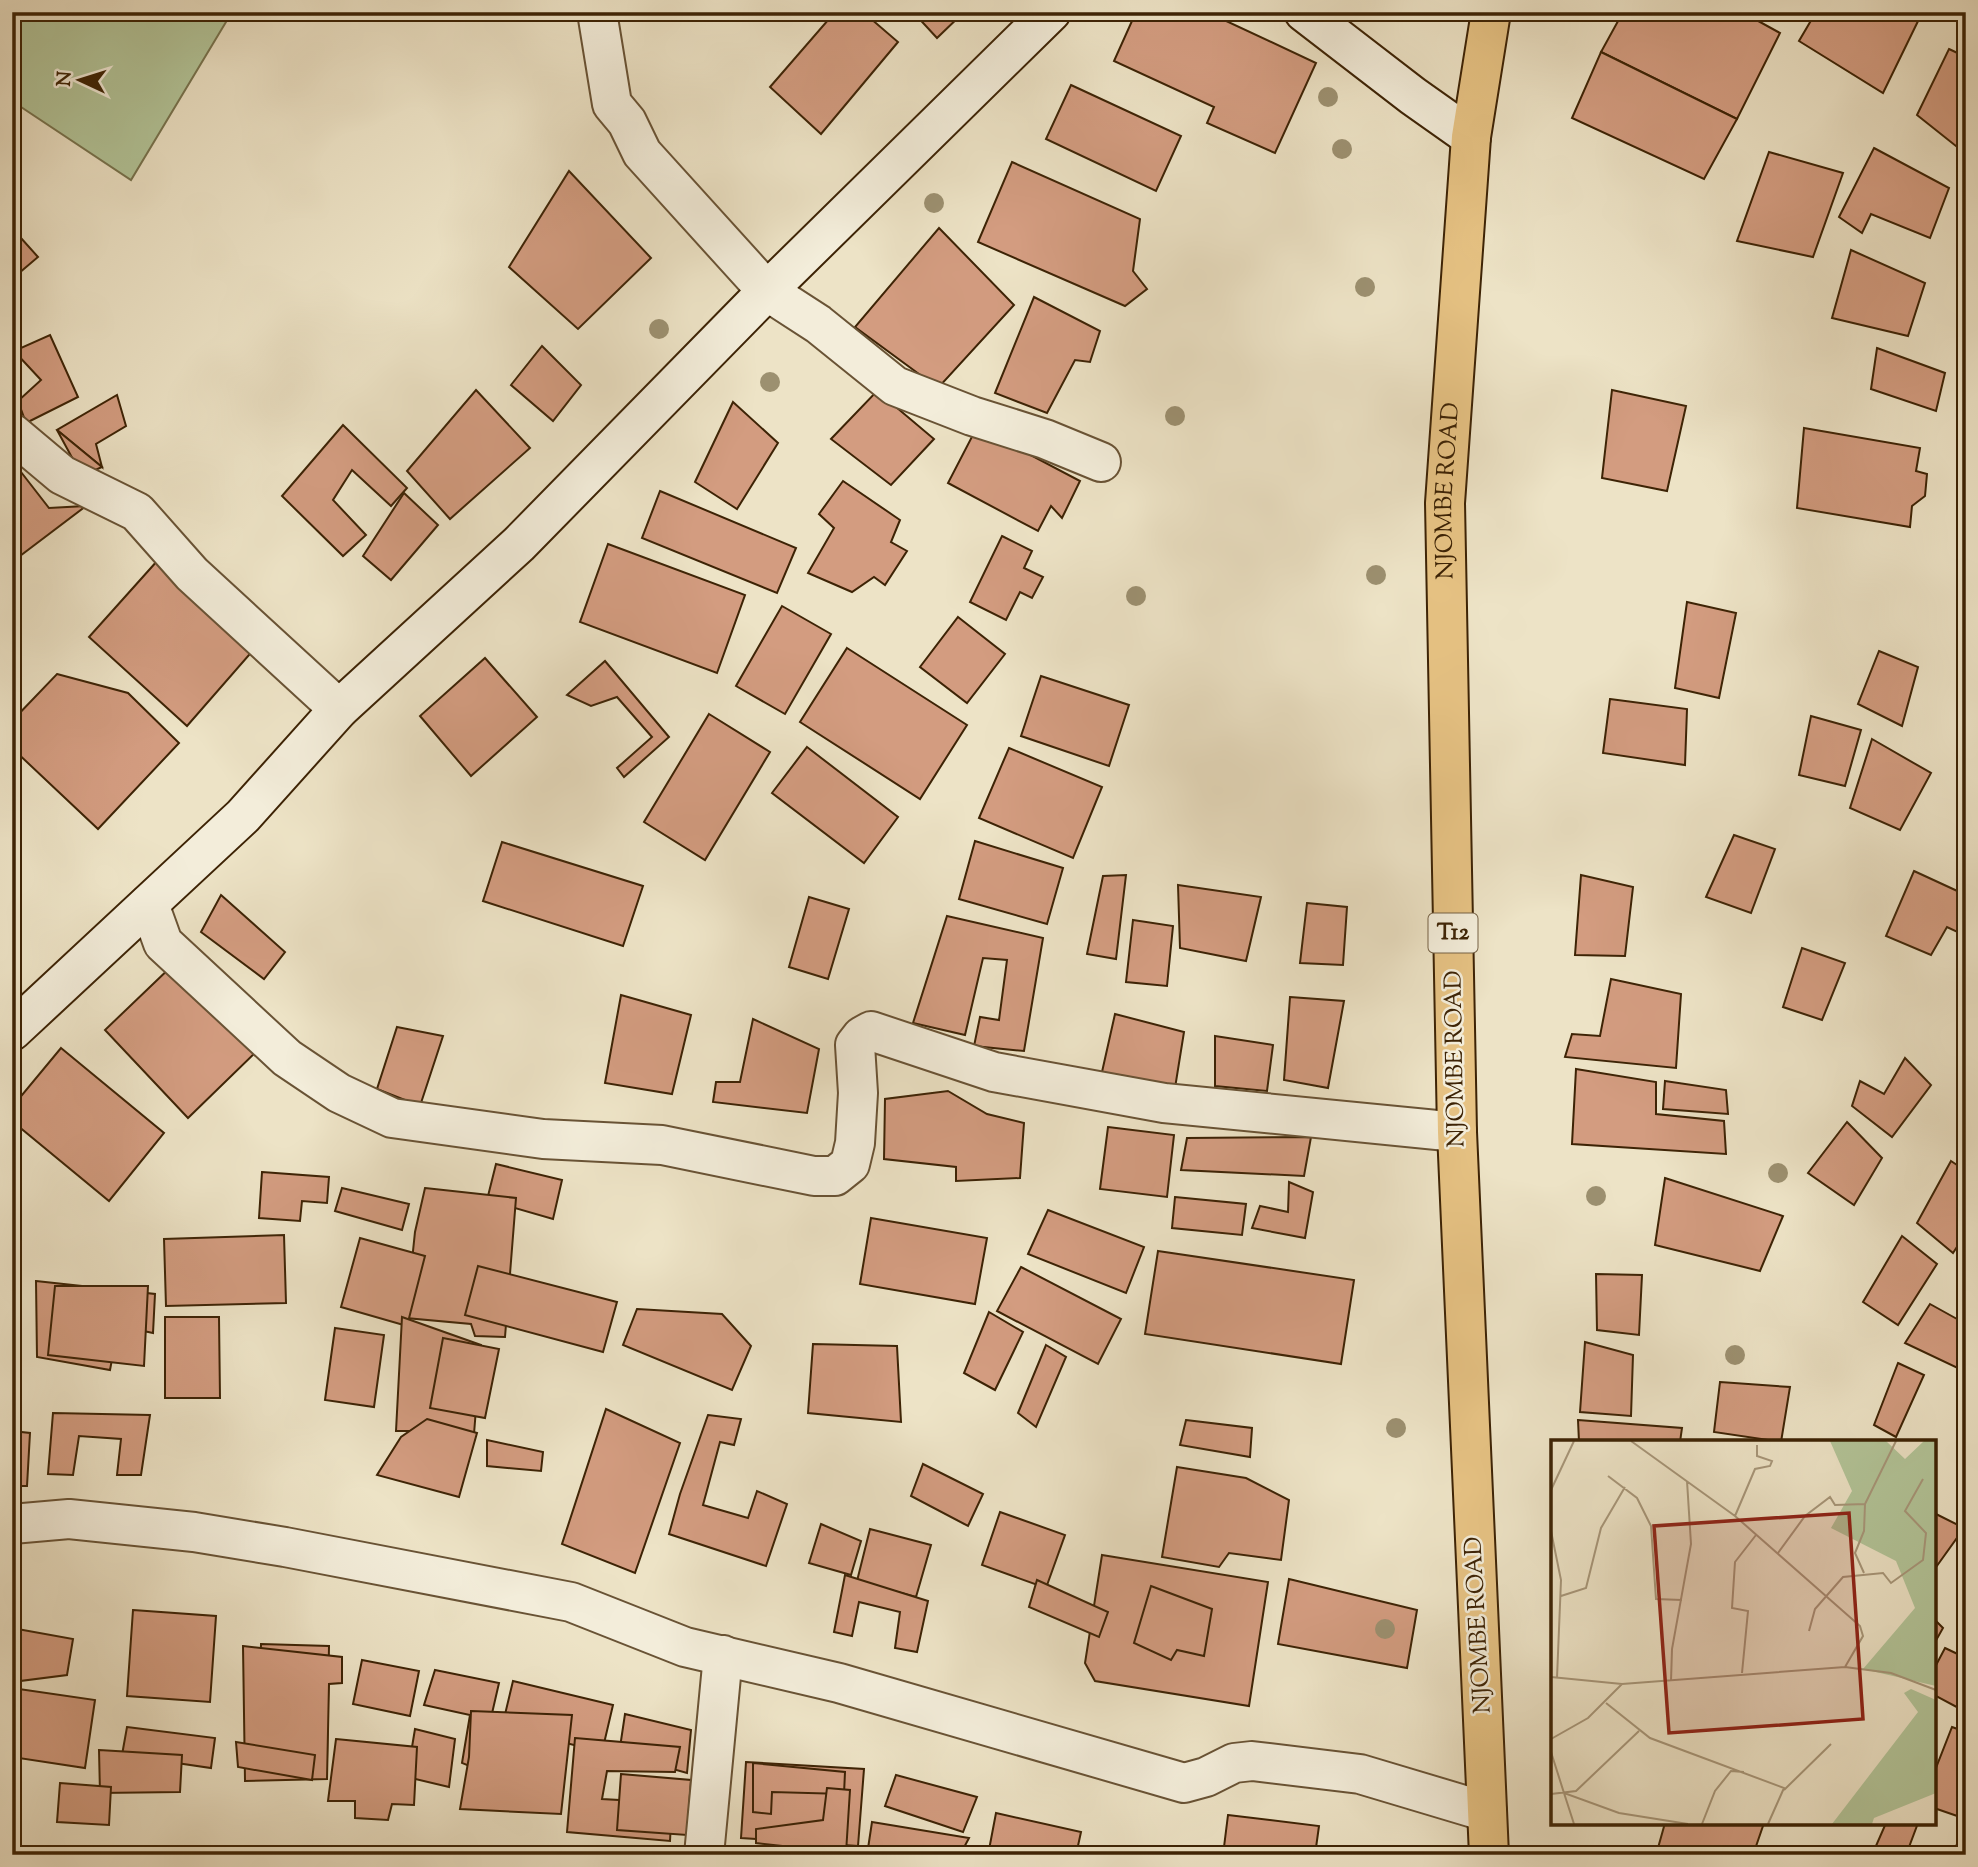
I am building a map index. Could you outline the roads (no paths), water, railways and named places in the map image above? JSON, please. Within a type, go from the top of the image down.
[{"type":"highway","name":"NJOMBE ROAD","points":[[1489,1855],[1457,1132],[1445,503],[1471,137],[1491,12]]},
{"type":"street","points":[[597,12],[612,104],[626,122],[642,153],[767,291],[818,324],[895,386],[972,416],[1045,439],[1101,462]]},
{"type":"street","points":[[12,1031],[243,816],[340,709],[519,544],[767,291],[1051,12]]},
{"type":"street","points":[[1304,12],[1471,137]]},
{"type":"street","points":[[12,433],[61,475],[137,512],[192,574],[340,709]]},
{"type":"street","points":[[149,904],[163,943],[287,1058],[339,1093],[392,1118],[543,1139],[662,1145],[814,1176],[835,1176],[850,1164],[855,1143],[858,1093],[855,1045],[871,1031],[994,1072],[1164,1103],[1457,1132]]},
{"type":"street","points":[[12,1524],[69,1519],[194,1532],[571,1602],[685,1647],[839,1682],[1184,1783],[1206,1777],[1234,1763],[1252,1761],[1360,1774],[1487,1812]]},
{"type":"street","points":[[704,1855],[723,1655]]}]
